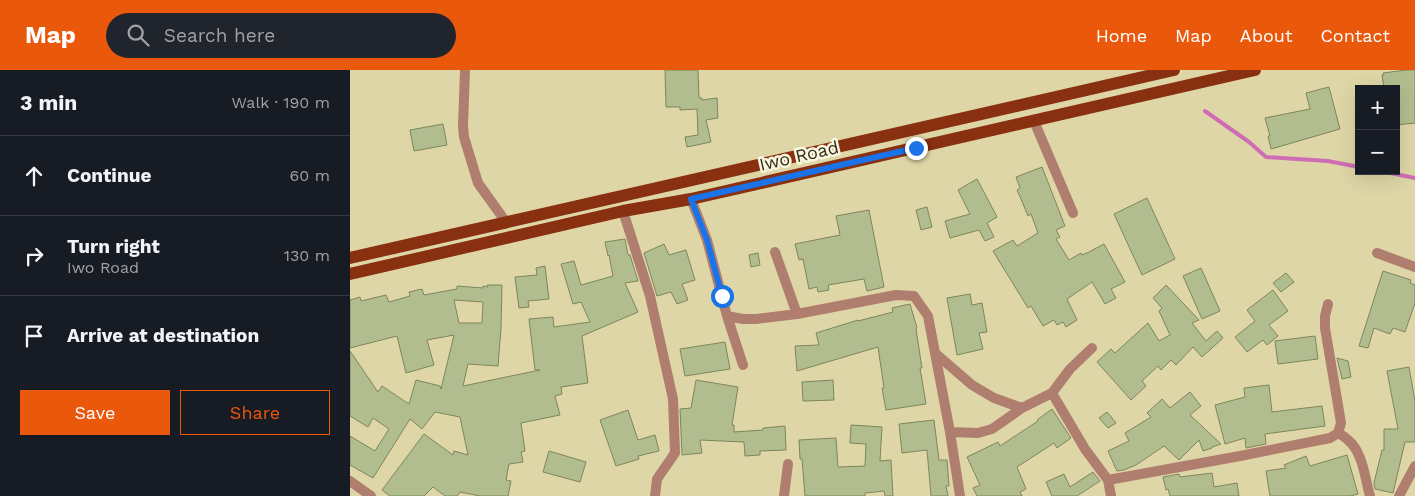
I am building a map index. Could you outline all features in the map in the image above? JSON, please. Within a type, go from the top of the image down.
[{"type":"main road","name":"Iwo Road","points":[[350,258],[1174,70]]},
{"type":"main road","name":"Iwo Road","points":[[350,274],[623,211],[691,199],[1255,70]]},
{"type":"main road","points":[[778,160],[783,178]]},
{"type":"street","points":[[465,70],[464,138],[478,183],[506,222]]},
{"type":"street","points":[[1034,121],[1073,213]]},
{"type":"street","points":[[691,199],[707,240],[727,316],[743,365]]},
{"type":"street","points":[[623,211],[650,296],[673,399],[675,453],[657,479],[654,496]]},
{"type":"street","points":[[775,252],[797,314]]},
{"type":"street","points":[[1377,253],[1415,267]]},
{"type":"street","points":[[727,316],[756,319],[797,314],[896,295],[914,296],[928,316],[960,496]]},
{"type":"street","points":[[1108,480],[1330,438],[1338,433],[1341,423],[1325,328],[1328,304]]},
{"type":"street","points":[[950,432],[978,433],[992,429],[1022,408],[1052,393],[1070,369],[1092,348]]},
{"type":"street","points":[[935,353],[972,385],[994,398],[1022,408]]},
{"type":"street","points":[[1052,393],[1085,448],[1108,480],[1111,496]]},
{"type":"street","points":[[1338,433],[1349,440],[1354,447],[1360,459],[1370,496]]},
{"type":"street","points":[[784,496],[788,464]]},
{"type":"street","points":[[1399,496],[1415,466]]},
{"type":"street","points":[[350,481],[371,496]]},
{"type":"building","points":[[665,70],[698,70],[699,98],[702,98],[702,100],[717,98],[718,118],[706,120],[711,142],[687,147],[685,137],[698,135],[697,109],[680,110],[680,107],[666,107]]},
{"type":"building","points":[[1415,70],[1415,123],[1400,125],[1400,85],[1383,85],[1383,73]]},
{"type":"building","points":[[1329,87],[1340,129],[1271,149],[1265,118],[1310,109],[1306,93]]},
{"type":"building","points":[[443,124],[447,145],[414,151],[410,130]]},
{"type":"building","points":[[1042,167],[1065,226],[1056,230],[1060,237],[1056,239],[1069,260],[1104,244],[1125,282],[1111,289],[1116,298],[1105,304],[1092,282],[1067,299],[1077,320],[1066,327],[1063,322],[1057,325],[1054,320],[1043,326],[1031,306],[1028,308],[993,251],[1013,240],[1017,246],[1038,233],[1031,214],[1028,216],[1017,190],[1020,188],[1016,177]]},
{"type":"building","points":[[977,179],[997,217],[987,223],[994,237],[985,241],[979,230],[950,238],[945,221],[970,214],[958,190]]},
{"type":"building","points":[[1147,198],[1175,259],[1142,275],[1114,214]]},
{"type":"building","points":[[927,207],[932,227],[921,230],[916,210]]},
{"type":"building","points":[[869,210],[884,287],[867,291],[864,279],[828,285],[829,290],[818,292],[817,287],[809,289],[803,259],[799,260],[795,244],[840,235],[836,216]]},
{"type":"building","points":[[625,239],[628,255],[630,255],[638,281],[625,283],[638,312],[582,336],[588,383],[561,387],[562,394],[555,396],[560,415],[521,423],[525,451],[521,452],[523,462],[509,464],[506,480],[511,481],[508,496],[480,496],[460,492],[457,496],[445,496],[433,487],[424,496],[390,496],[382,490],[424,434],[453,455],[454,451],[468,455],[460,417],[435,412],[422,429],[410,419],[373,478],[350,465],[350,436],[375,451],[389,429],[373,418],[368,427],[350,416],[350,351],[378,392],[382,386],[409,404],[416,380],[440,386],[441,389],[454,335],[427,340],[434,365],[406,373],[397,336],[350,348],[350,300],[360,297],[361,301],[386,295],[389,302],[410,296],[409,292],[422,289],[424,295],[457,289],[457,286],[483,288],[483,286],[488,287],[487,285],[502,285],[498,366],[468,364],[463,386],[540,370],[535,370],[529,319],[553,317],[554,327],[590,322],[581,302],[573,304],[561,264],[574,261],[581,285],[613,276],[605,242]],"holes":[[[454,300],[483,302],[482,323],[459,323]]]},
{"type":"building","points":[[664,244],[669,255],[686,250],[695,280],[682,284],[688,300],[677,304],[671,292],[657,296],[644,253]]},
{"type":"building","points":[[758,253],[760,265],[751,267],[749,255]]},
{"type":"building","points":[[545,266],[549,299],[528,301],[529,307],[519,308],[515,277],[537,275],[536,268]]},
{"type":"building","points":[[1201,268],[1220,311],[1202,319],[1183,276]]},
{"type":"building","points":[[1383,271],[1411,280],[1410,283],[1415,285],[1415,303],[1405,332],[1393,328],[1390,334],[1374,328],[1368,348],[1359,346]]},
{"type":"building","points":[[1286,273],[1294,282],[1281,292],[1273,283]]},
{"type":"building","points":[[1166,285],[1199,320],[1192,323],[1206,341],[1217,331],[1223,338],[1202,357],[1193,347],[1176,365],[1171,360],[1161,370],[1158,366],[1142,381],[1146,386],[1131,400],[1097,362],[1111,349],[1115,353],[1148,323],[1159,341],[1170,335],[1159,311],[1162,308],[1153,298]]},
{"type":"building","points":[[1273,290],[1288,311],[1269,325],[1278,336],[1267,345],[1263,340],[1247,352],[1235,337],[1255,321],[1247,310]]},
{"type":"building","points":[[970,294],[972,305],[982,303],[987,332],[979,333],[983,349],[957,355],[947,298]]},
{"type":"building","points":[[910,304],[917,328],[922,368],[920,368],[926,404],[886,410],[878,347],[797,371],[795,346],[819,345],[816,333],[893,312],[892,308]]},
{"type":"building","points":[[1315,336],[1318,359],[1278,364],[1275,341]]},
{"type":"building","points":[[725,342],[730,369],[685,376],[680,349]]},
{"type":"building","points":[[1337,358],[1348,361],[1351,377],[1342,379]]},
{"type":"building","points":[[1409,367],[1415,401],[1415,442],[1405,442],[1393,493],[1375,489],[1374,483],[1382,450],[1384,450],[1384,429],[1398,429],[1387,371]]},
{"type":"building","points":[[696,380],[738,387],[732,425],[734,425],[734,432],[785,426],[786,450],[760,451],[760,455],[745,456],[744,442],[700,440],[702,453],[682,455],[680,409],[691,408]]},
{"type":"building","points":[[833,380],[834,400],[803,401],[802,382]]},
{"type":"building","points":[[1269,385],[1272,412],[1322,406],[1325,426],[1265,434],[1266,444],[1246,448],[1245,438],[1225,444],[1215,405],[1245,397],[1244,388]]},
{"type":"building","points":[[1190,392],[1201,406],[1190,415],[1221,444],[1203,451],[1199,440],[1179,460],[1164,446],[1136,465],[1117,471],[1108,451],[1129,441],[1125,433],[1151,417],[1147,413],[1162,399],[1170,408]]},
{"type":"building","points":[[1052,409],[1071,438],[1057,448],[1054,443],[1017,467],[1026,489],[1020,492],[1022,496],[977,496],[973,488],[980,485],[967,457],[998,442],[1000,446],[1038,421]]},
{"type":"building","points":[[628,410],[638,440],[655,435],[659,451],[638,456],[639,459],[616,466],[600,420]]},
{"type":"building","points":[[1107,412],[1116,423],[1108,428],[1099,418]]},
{"type":"building","points":[[934,420],[939,460],[947,460],[949,486],[946,486],[948,496],[931,496],[927,450],[902,453],[899,424]]},
{"type":"building","points":[[851,425],[882,427],[880,461],[891,460],[893,496],[885,496],[884,491],[865,493],[865,496],[805,496],[799,440],[836,438],[838,467],[865,466],[866,444],[850,443]]},
{"type":"building","points":[[549,451],[586,462],[580,482],[543,472]]},
{"type":"building","points":[[1347,455],[1358,494],[1350,496],[1270,496],[1266,471],[1286,468],[1284,465],[1306,456],[1310,466]]},
{"type":"building","points":[[1093,472],[1100,481],[1077,496],[1052,496],[1046,482],[1064,474],[1070,487]]},
{"type":"building","points":[[1212,473],[1214,487],[1237,483],[1239,496],[1170,496],[1168,489],[1166,490],[1163,477],[1179,474],[1180,477]]},
{"type":"waterway","points":[[1205,111],[1249,142],[1266,157],[1328,161],[1355,166]]},
{"type":"waterway","points":[[1400,175],[1415,178]]},
{"type":"route","points":[[722,296],[707,240],[691,199],[916,148]]}]
